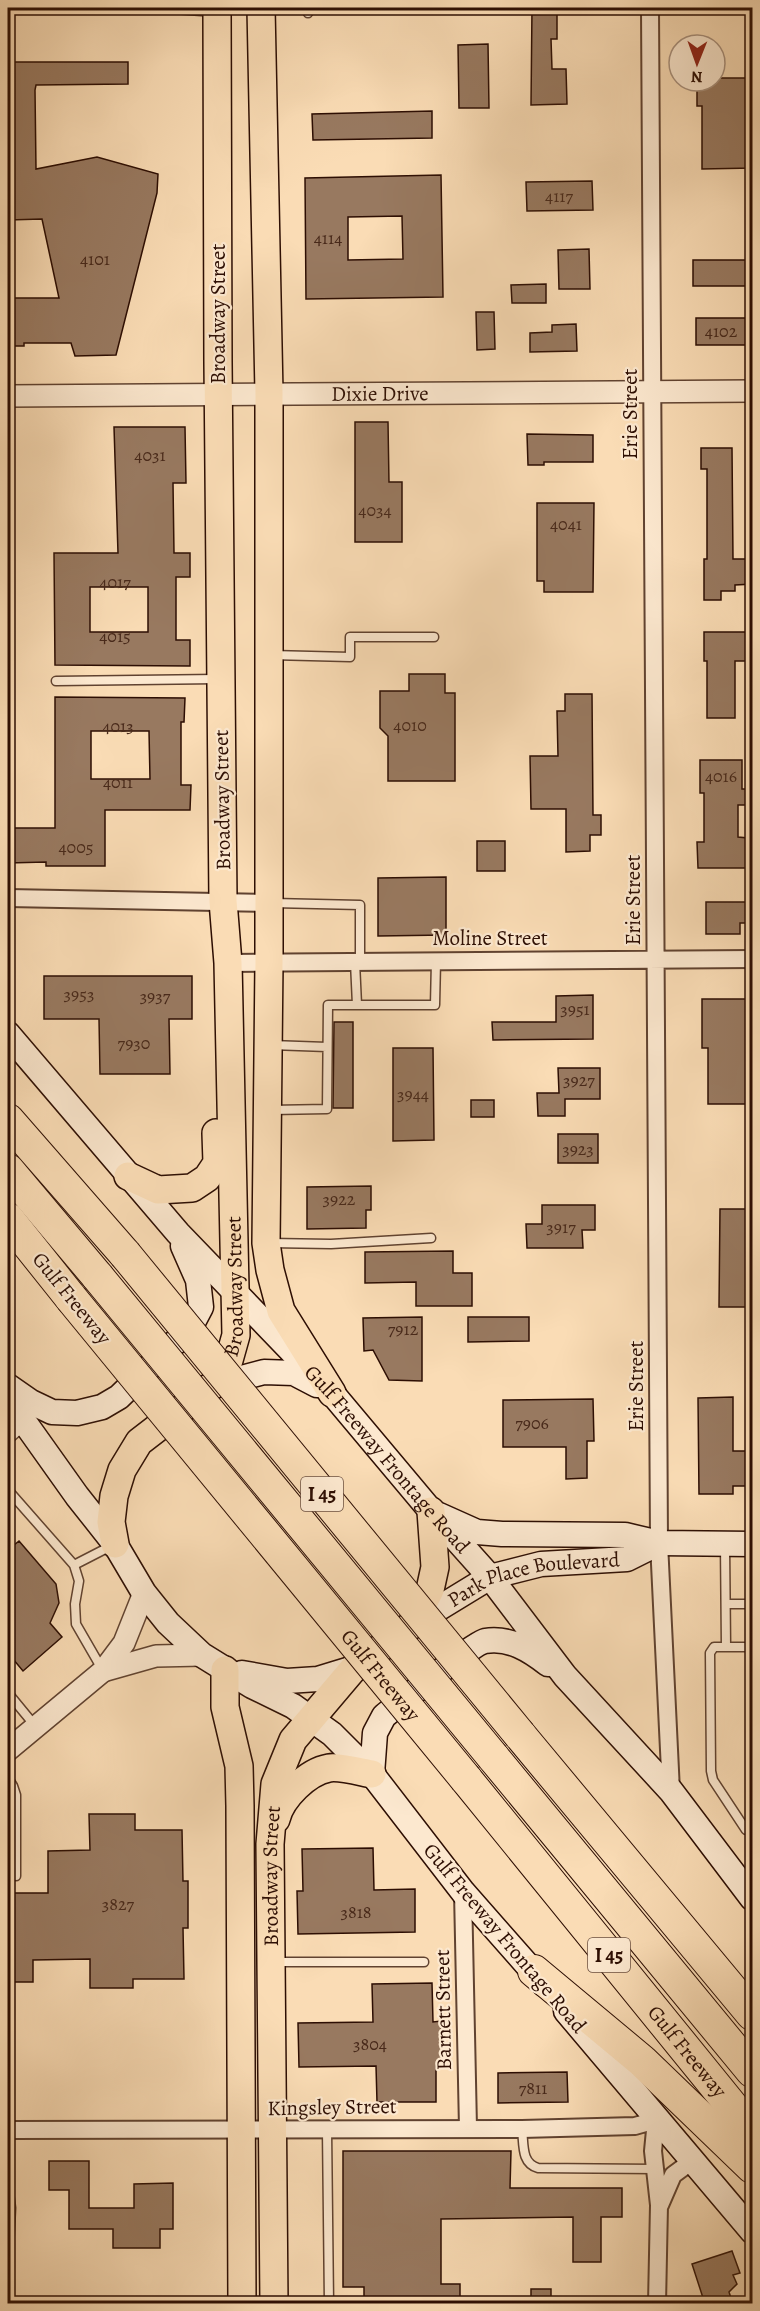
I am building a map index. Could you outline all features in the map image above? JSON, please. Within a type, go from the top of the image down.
[{"type":"highway","name":"I 45","points":[[8,1120],[125,1254],[519,1735],[753,2014]]},
{"type":"highway","name":"Gulf Freeway","points":[[8,1170],[99,1277],[753,2071]]},
{"type":"highway","name":"Gulf Freeway","points":[[8,1219],[753,2131]]},
{"type":"highway","points":[[534,1971],[642,2061],[753,2167]]},
{"type":"main road","points":[[218,10],[261,10]]},
{"type":"main road","name":"Broadway Street","points":[[115,1544],[111,1522],[114,1496],[122,1470],[138,1442],[213,1385],[229,1360],[236,1335],[228,963],[223,901],[218,393],[218,10]]},
{"type":"main road","name":"Broadway Street","points":[[261,10],[269,393],[269,963],[266,1243],[270,1270],[281,1311],[332,1393]]},
{"type":"main road","name":"Gulf Freeway Frontage Road","points":[[8,1034],[178,1233],[332,1393],[490,1577],[565,1676],[670,1791],[753,1898]]},
{"type":"main road","points":[[128,1176],[158,1190],[192,1188],[207,1178],[217,1163],[216,1130],[231,1108]]},
{"type":"main road","points":[[8,1386],[31,1402],[52,1412],[77,1413],[102,1407],[119,1397],[190,1328],[201,1307],[198,1280],[178,1233]]},
{"type":"main road","points":[[213,1385],[264,1372],[294,1373],[332,1393]]},
{"type":"main road","name":"Gulf Freeway Frontage Road","points":[[8,1399],[77,1496],[115,1544],[144,1593],[168,1623],[202,1655],[225,1670],[293,1706],[332,1734],[372,1774],[463,1892],[534,1971],[656,2120],[753,2231]]},
{"type":"main road","name":"Broadway Street","points":[[274,2304],[270,1844],[275,1785],[293,1740],[354,1668],[413,1624],[430,1590],[435,1567],[431,1511]]},
{"type":"main road","name":"Park Place Boulevard","points":[[431,1511],[477,1532],[625,1535],[659,1543],[753,1544]]},
{"type":"main road","name":"Park Place Boulevard","points":[[413,1624],[490,1577],[541,1564],[627,1560],[659,1543]]},
{"type":"main road","points":[[270,1844],[277,1813],[298,1784],[329,1768],[372,1774],[375,1733],[384,1716],[482,1641],[505,1641],[528,1649],[565,1676]]},
{"type":"main road","points":[[225,1670],[287,1681],[318,1679],[354,1668]]},
{"type":"main road","name":"Broadway Street","points":[[225,1670],[225,1707],[239,1766],[240,1796],[242,2304]]},
{"type":"street","name":"Erie Street","points":[[650,8],[659,1543],[670,1791]]},
{"type":"street","name":"Dixie Drive","points":[[8,396],[753,391]]},
{"type":"street","points":[[8,898],[268,903]]},
{"type":"street","name":"Moline Street","points":[[228,963],[753,960]]},
{"type":"street","points":[[8,1750],[103,1671],[124,1644],[144,1593]]},
{"type":"street","points":[[103,1671],[156,1656],[202,1655]]},
{"type":"street","name":"Barnett Street","points":[[463,1892],[468,2128]]},
{"type":"street","points":[[656,2120],[653,2151],[659,2205],[657,2304]]},
{"type":"street","name":"Kingsley Street","points":[[8,2130],[522,2129],[635,2126],[656,2120]]},
{"type":"street","points":[[659,2205],[673,2175],[692,2161]]},
{"type":"lane","points":[[175,9],[218,10]]},
{"type":"lane","points":[[269,655],[350,657],[351,637],[434,637]]},
{"type":"lane","points":[[56,681],[221,679]]},
{"type":"lane","points":[[268,903],[360,905],[357,1005]]},
{"type":"lane","points":[[268,1110],[327,1108],[328,1005],[435,1005],[436,961]]},
{"type":"lane","points":[[268,1045],[327,1047]]},
{"type":"lane","points":[[266,1243],[331,1244],[431,1238]]},
{"type":"lane","points":[[8,1440],[26,1424]]},
{"type":"lane","points":[[8,1490],[74,1565],[79,1581],[75,1604],[76,1624],[103,1671]]},
{"type":"lane","points":[[74,1565],[115,1544]]},
{"type":"lane","points":[[725,1544],[726,1647]]},
{"type":"lane","points":[[726,1604],[753,1604]]},
{"type":"lane","points":[[753,1647],[714,1647],[710,1653],[713,1780],[746,1830],[753,1830]]},
{"type":"lane","points":[[8,1693],[36,1727]]},
{"type":"lane","points":[[8,1778],[16,1795],[16,1876]]},
{"type":"lane","points":[[271,1962],[424,1962]]},
{"type":"lane","points":[[522,2129],[525,2160],[538,2168],[655,2169]]},
{"type":"lane","points":[[327,2130],[329,2304]]},
{"type":"lane","points":[[8,2185],[11,2208],[8,2265]]},
{"type":"building","points":[[532,8],[557,8],[557,39],[551,39],[552,69],[566,69],[567,104],[531,105]]},
{"type":"building","points":[[488,44],[489,108],[459,108],[458,45]]},
{"type":"building","points":[[9,62],[128,62],[128,84],[36,85],[35,90],[36,169],[97,157],[158,174],[157,193],[116,355],[75,356],[71,343],[24,343],[24,346],[8,346],[8,298],[59,298],[42,219],[8,220],[8,165],[14,164],[14,90],[9,90]]},
{"type":"building","points":[[727,78],[752,78],[753,168],[702,169],[702,106],[697,106],[697,93],[727,93]]},
{"type":"building","points":[[432,111],[432,138],[313,140],[312,114]]},
{"type":"building","points":[[441,175],[443,297],[306,299],[305,178]],"holes":[[[402,216],[403,259],[348,260],[348,217]]]},
{"type":"building","points":[[592,181],[593,210],[527,211],[526,182]]},
{"type":"building","points":[[589,249],[590,289],[559,289],[558,250]]},
{"type":"building","points":[[693,260],[752,260],[752,286],[693,286]]},
{"type":"building","points":[[546,284],[546,303],[512,303],[511,285]]},
{"type":"building","points":[[476,312],[494,312],[495,349],[477,350]]},
{"type":"building","points":[[696,318],[746,318],[746,345],[696,345]]},
{"type":"building","points":[[576,324],[577,351],[530,352],[530,333],[552,332],[552,325]]},
{"type":"building","points":[[355,422],[388,422],[389,482],[402,482],[402,542],[355,542]]},
{"type":"building","points":[[114,427],[185,427],[186,483],[173,483],[174,553],[190,553],[190,577],[176,577],[176,640],[190,640],[190,666],[55,665],[54,553],[118,553]],"holes":[[[90,587],[148,587],[148,632],[90,632]]]},
{"type":"building","points":[[527,434],[593,435],[593,462],[544,462],[544,465],[528,465]]},
{"type":"building","points":[[701,448],[732,448],[733,559],[753,559],[753,584],[735,585],[735,591],[721,591],[721,600],[704,600],[704,559],[707,559],[707,469],[701,469]]},
{"type":"building","points":[[537,503],[594,503],[593,592],[544,592],[544,581],[537,581]]},
{"type":"building","points":[[704,632],[746,632],[746,661],[735,661],[735,718],[707,718],[707,661],[704,661]]},
{"type":"building","points":[[409,674],[445,674],[445,693],[455,693],[455,781],[388,781],[388,736],[380,728],[380,691],[409,691]]},
{"type":"building","points":[[565,694],[592,694],[593,815],[601,815],[601,835],[590,835],[590,851],[566,852],[566,809],[531,809],[530,756],[558,756],[557,711],[565,711]]},
{"type":"building","points":[[55,697],[185,698],[184,722],[181,722],[181,785],[191,785],[190,810],[105,810],[105,866],[46,866],[46,862],[8,863],[8,828],[55,828]],"holes":[[[91,731],[149,731],[150,779],[91,779]]]},
{"type":"building","points":[[700,760],[742,760],[742,789],[753,789],[753,805],[738,805],[738,837],[748,838],[748,868],[698,868],[697,842],[704,842],[704,793],[700,793]]},
{"type":"building","points":[[477,841],[505,841],[505,871],[477,871]]},
{"type":"building","points":[[446,877],[446,935],[378,936],[378,878]]},
{"type":"building","points":[[706,902],[753,902],[753,923],[740,923],[740,934],[706,934]]},
{"type":"building","points":[[44,976],[192,976],[192,1019],[169,1019],[170,1074],[100,1074],[99,1019],[44,1019]]},
{"type":"building","points":[[593,995],[593,1039],[493,1040],[492,1022],[556,1022],[556,996]]},
{"type":"building","points":[[702,999],[746,999],[747,1066],[753,1066],[753,1104],[708,1104],[708,1048],[702,1048]]},
{"type":"building","points":[[334,1022],[353,1022],[353,1108],[333,1108]]},
{"type":"building","points":[[393,1048],[433,1048],[434,1140],[393,1141]]},
{"type":"building","points":[[558,1068],[600,1068],[600,1099],[565,1099],[565,1116],[538,1116],[537,1093],[559,1093]]},
{"type":"building","points":[[471,1100],[494,1100],[494,1117],[471,1117]]},
{"type":"building","points":[[558,1134],[598,1134],[598,1163],[558,1163]]},
{"type":"building","points":[[371,1186],[371,1210],[366,1210],[366,1228],[307,1229],[307,1187]]},
{"type":"building","points":[[542,1205],[595,1205],[595,1230],[582,1230],[583,1248],[527,1248],[526,1224],[542,1224]]},
{"type":"building","points":[[720,1209],[753,1209],[753,1307],[719,1307]]},
{"type":"building","points":[[453,1251],[453,1273],[472,1273],[472,1306],[416,1306],[416,1282],[365,1283],[365,1252]]},
{"type":"building","points":[[422,1317],[422,1381],[389,1380],[373,1350],[364,1351],[363,1318]]},
{"type":"building","points":[[468,1317],[529,1317],[529,1341],[468,1342]]},
{"type":"building","points":[[733,1397],[733,1451],[753,1451],[753,1486],[733,1486],[733,1494],[699,1494],[698,1398]]},
{"type":"building","points":[[593,1399],[594,1441],[587,1441],[587,1478],[566,1479],[566,1447],[503,1447],[503,1400]]},
{"type":"building","points":[[19,1541],[56,1584],[59,1603],[50,1623],[62,1637],[23,1671],[8,1653],[8,1550]]},
{"type":"building","points":[[89,1814],[135,1814],[135,1830],[182,1830],[183,1881],[188,1881],[188,1928],[183,1928],[184,1979],[133,1979],[133,1988],[90,1988],[90,1959],[33,1960],[33,1982],[8,1982],[8,1893],[48,1893],[48,1851],[90,1850]]},
{"type":"building","points":[[373,1848],[374,1890],[415,1889],[415,1932],[298,1934],[297,1891],[303,1891],[302,1849]]},
{"type":"building","points":[[432,1983],[433,2022],[441,2021],[442,2065],[436,2065],[436,2102],[377,2102],[376,2066],[299,2067],[298,2023],[373,2022],[372,1984]]},
{"type":"building","points":[[567,2072],[568,2102],[498,2103],[498,2073]]},
{"type":"building","points":[[343,2151],[511,2151],[510,2188],[622,2188],[622,2217],[601,2217],[601,2262],[573,2262],[573,2217],[441,2219],[441,2284],[460,2284],[460,2304],[364,2304],[364,2287],[343,2287]]},
{"type":"building","points":[[49,2161],[89,2161],[89,2208],[134,2208],[134,2184],[173,2183],[173,2229],[160,2229],[160,2248],[113,2248],[113,2229],[69,2229],[69,2190],[49,2190]]},
{"type":"building","points":[[732,2251],[740,2273],[733,2275],[737,2284],[729,2292],[733,2304],[705,2304],[692,2264]]},
{"type":"building","points":[[531,2289],[551,2289],[551,2304],[531,2304]]}]
